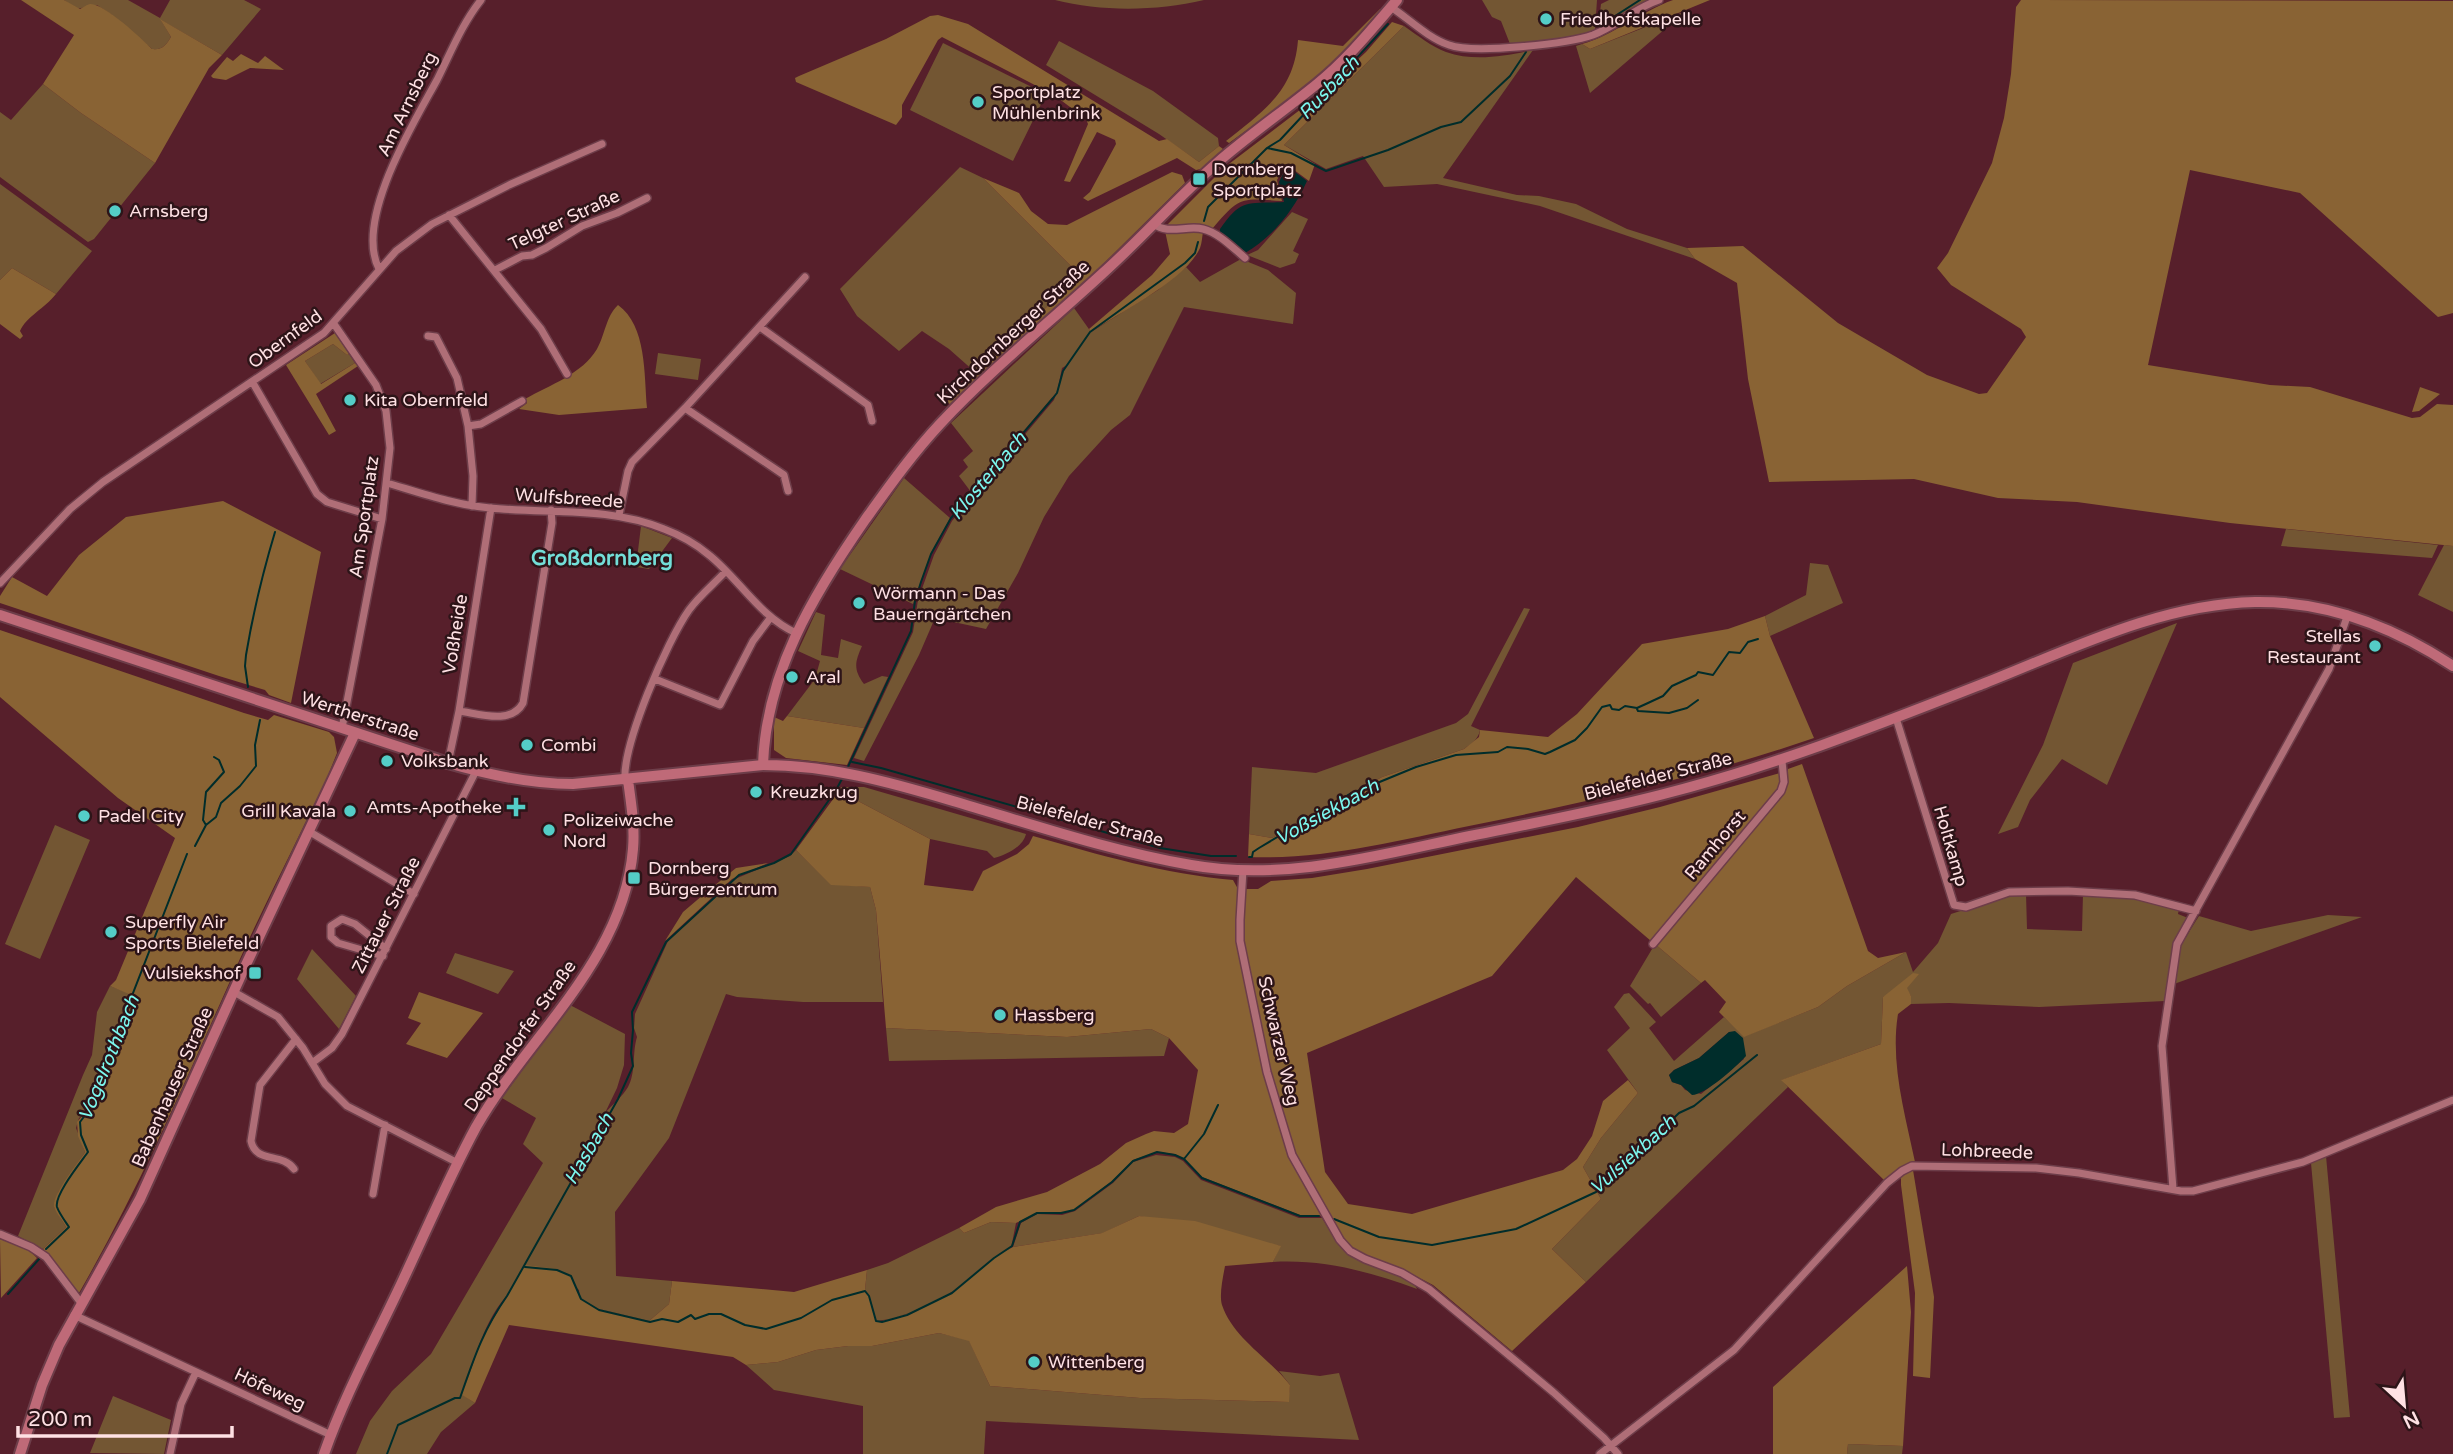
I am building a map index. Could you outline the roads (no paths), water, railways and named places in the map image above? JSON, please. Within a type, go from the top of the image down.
[{"type":"main road","name":"Kirchdornberger Straße","points":[[762,765],[764,735],[774,691],[796,633],[829,572],[891,485],[939,425],[1216,164],[1335,69],[1394,3]]},
{"type":"main road","name":"Bielefelder Straße","points":[[845,772],[1139,854],[1196,866],[1244,870],[1309,867],[1368,858],[1657,796],[1782,761],[2103,637],[2166,615],[2202,607],[2255,602],[2295,605],[2348,614],[2396,634],[2453,666]]},
{"type":"main road","name":"Wertherstraße","points":[[0,615],[448,763],[545,784],[626,780],[762,765],[790,765],[845,772]]},
{"type":"main road","name":"Babenhauser Straße","points":[[20,1454],[45,1378],[74,1315],[140,1199],[355,733]]},
{"type":"main road","name":"Deppendorfer Straße","points":[[324,1454],[458,1163],[502,1087],[578,985],[611,928],[626,887],[633,850],[633,821],[626,780]]},
{"type":"street","name":"Am Arnsberg","points":[[379,269],[371,247],[373,225],[405,137],[469,15],[481,0]]},
{"type":"street","points":[[1394,3],[1435,38],[1450,46],[1468,49],[1585,37],[1607,29],[1659,0]]},
{"type":"street","name":"Obernfeld","points":[[2,578],[70,509],[103,482],[324,333],[379,269],[415,236],[509,184],[602,144]]},
{"type":"street","name":"Telgter Straße","points":[[495,270],[522,256],[539,251],[582,226],[647,198]]},
{"type":"street","name":"Telgter Straße","points":[[449,215],[541,329],[567,374]]},
{"type":"street","points":[[1154,224],[1161,229],[1202,228],[1212,232],[1245,258]]},
{"type":"street","points":[[619,515],[625,481],[632,462],[805,277]]},
{"type":"street","name":"Am Sportplatz","points":[[334,324],[376,385],[384,404],[390,448],[382,519],[342,728]]},
{"type":"street","points":[[760,327],[868,405],[872,421]]},
{"type":"street","points":[[428,336],[436,337],[457,377],[468,426],[473,476],[472,506]]},
{"type":"street","points":[[253,383],[317,494],[327,502],[382,519]]},
{"type":"street","points":[[468,426],[481,424],[522,401]]},
{"type":"street","points":[[685,408],[784,475],[788,491]]},
{"type":"street","name":"Wulfsbreede","points":[[387,483],[472,506],[619,515],[645,521],[668,530],[710,556],[771,617],[796,633]]},
{"type":"street","name":"Voßheide","points":[[448,763],[459,711],[491,508]]},
{"type":"street","points":[[459,711],[504,717],[517,711],[523,703],[552,523],[551,510]]},
{"type":"street","points":[[626,780],[624,767],[627,755],[668,643],[690,608],[726,571]]},
{"type":"street","points":[[2173,1189],[2163,1039],[2177,944],[2329,669],[2348,614]]},
{"type":"street","points":[[655,679],[720,705],[753,641],[771,617]]},
{"type":"street","name":"Holtkamp","points":[[1896,718],[1954,905],[1966,907],[2009,892],[2068,891],[2135,895],[2196,911]]},
{"type":"street","name":"Ramhorst","points":[[1653,943],[1781,791],[1784,782],[1782,761]]},
{"type":"street","name":"Zittauer Straße","points":[[312,1063],[337,1043],[476,771]]},
{"type":"street","points":[[310,832],[414,894]]},
{"type":"street","name":"Schwarzer Weg","points":[[1244,870],[1240,941],[1267,1072],[1292,1155],[1340,1240],[1350,1251],[1364,1259],[1411,1278],[1429,1289],[1553,1392],[1612,1445],[1618,1454]]},
{"type":"street","points":[[342,919],[351,922],[384,952],[338,943],[331,937],[331,926],[342,919]]},
{"type":"street","points":[[234,992],[278,1017],[296,1038],[325,1084],[338,1099],[458,1163]]},
{"type":"street","points":[[294,1169],[286,1160],[258,1154],[251,1141],[260,1085],[296,1038]]},
{"type":"street","name":"Lohbreede","points":[[1600,1454],[1734,1350],[1888,1184],[1912,1166],[2036,1168],[2181,1191],[2205,1189],[2302,1162],[2453,1100]]},
{"type":"street","points":[[373,1195],[385,1125]]},
{"type":"street","points":[[0,1234],[31,1247],[46,1257],[81,1303]]},
{"type":"street","name":"Höfeweg","points":[[74,1315],[331,1435]]},
{"type":"street","points":[[170,1454],[181,1404],[196,1372]]},
{"type":"water","points":[[1287,166],[1307,181],[1282,222],[1265,239],[1245,253],[1220,233],[1220,229],[1234,212],[1247,204],[1284,202],[1279,182]]},
{"type":"water","points":[[1735,1031],[1743,1038],[1746,1056],[1720,1080],[1692,1095],[1681,1085],[1672,1082],[1669,1075],[1674,1070],[1699,1058],[1729,1032]]},
{"type":"waterway","name":"Klosterbach","points":[[1601,25],[1640,0]]},
{"type":"waterway","name":"Rusbach","points":[[1267,148],[1280,140],[1388,24]]},
{"type":"waterway","name":"Klosterbach","points":[[1204,221],[1208,207],[1267,148],[1291,153],[1326,171],[1388,150],[1441,127],[1461,122],[1510,76],[1526,52]]},
{"type":"waterway","name":"Klosterbach","points":[[847,769],[911,631],[921,582],[931,554],[951,518],[1057,393],[1063,371],[1090,332],[1185,263],[1195,253],[1198,242]]},
{"type":"waterway","points":[[248,687],[246,655],[275,532]]},
{"type":"waterway","name":"Voßsiekbach","points":[[1249,857],[1259,848],[1348,795],[1416,767],[1456,755],[1498,752],[1507,747],[1545,754],[1550,752],[1575,740],[1602,707],[1610,705],[1612,709],[1619,710],[1625,706],[1637,708],[1663,696],[1672,686],[1698,672],[1713,675],[1729,652],[1740,653],[1748,642],[1758,639]]},
{"type":"waterway","name":"Voßsiekbach","points":[[1637,709],[1669,713],[1687,708],[1698,700]]},
{"type":"waterway","name":"Vogelrothbach","points":[[195,846],[206,825],[216,817],[221,803],[240,786],[256,766],[255,745],[260,720]]},
{"type":"waterway","name":"Vogelrothbach","points":[[206,825],[203,820],[206,792],[224,772],[219,760],[214,757]]},
{"type":"waterway","name":"Voßsiekbach","points":[[852,762],[1160,848],[1211,856],[1236,856]]},
{"type":"waterway","name":"Hasbach","points":[[387,1454],[398,1425],[460,1398],[491,1321],[618,1099],[633,1066],[632,1012],[666,942],[739,875],[791,854],[843,777]]},
{"type":"waterway","points":[[2185,937],[2240,837]]},
{"type":"waterway","name":"Vogelrothbach","points":[[46,1249],[69,1227],[57,1207],[57,1202],[88,1152],[81,1135],[80,1122],[102,1083],[121,1024],[187,854]]},
{"type":"waterway","name":"Vulsiekbach","points":[[1334,1219],[1379,1237],[1432,1245],[1516,1229],[1596,1192],[1679,1113],[1694,1106],[1757,1055]]},
{"type":"waterway","name":"Vulsiekbach","points":[[1184,1159],[1204,1134],[1218,1105]]},
{"type":"waterway","name":"Vulsiekbach","points":[[525,1267],[557,1270],[571,1276],[581,1299],[599,1310],[650,1322],[662,1319],[678,1322],[691,1315],[695,1319],[709,1314],[721,1314],[745,1325],[766,1329],[801,1318],[832,1300],[865,1291],[876,1321],[882,1322],[907,1315],[952,1293],[1012,1246],[1020,1222],[1037,1213],[1074,1210],[1112,1182],[1133,1161],[1157,1152],[1184,1159],[1202,1178],[1300,1216],[1319,1216]]},
{"type":"waterway","name":"Vogelrothbach","points":[[8,1294],[40,1258]]},
{"type":"place","name":"Friedhofskapelle","points":[[1546,19]]},
{"type":"place","name":"Sportplatz Mühlenbrink","points":[[978,102]]},
{"type":"place","name":"Dornberg Sportplatz","points":[[1199,179]]},
{"type":"place","name":"Arnsberg","points":[[115,211]]},
{"type":"place","name":"Kita Obernfeld","points":[[350,400]]},
{"type":"place","name":"Wörmann - Das Bauerngärtchen","points":[[859,603]]},
{"type":"place","name":"Stellas Restaurant","points":[[2375,646]]},
{"type":"place","name":"Aral","points":[[792,677]]},
{"type":"place","name":"Combi","points":[[527,745]]},
{"type":"place","name":"Volksbank","points":[[387,761]]},
{"type":"place","name":"Kreuzkrug","points":[[756,792]]},
{"type":"place","name":"Amts-Apotheke","points":[[516,807]]},
{"type":"place","name":"Grill Kavala","points":[[350,811]]},
{"type":"place","name":"Padel City","points":[[84,816]]},
{"type":"place","name":"Polizeiwache Nord","points":[[549,830]]},
{"type":"place","name":"Dornberg Bürgerzentrum","points":[[634,878]]},
{"type":"place","name":"Superfly Air Sports Bielefeld","points":[[111,932]]},
{"type":"place","name":"Vulsiekshof","points":[[255,973]]},
{"type":"place","name":"Hassberg","points":[[1000,1015]]},
{"type":"place","name":"Wittenberg","points":[[1034,1362]]},
{"type":"district","name":"Großdornberg","points":[[602,558]]}]
